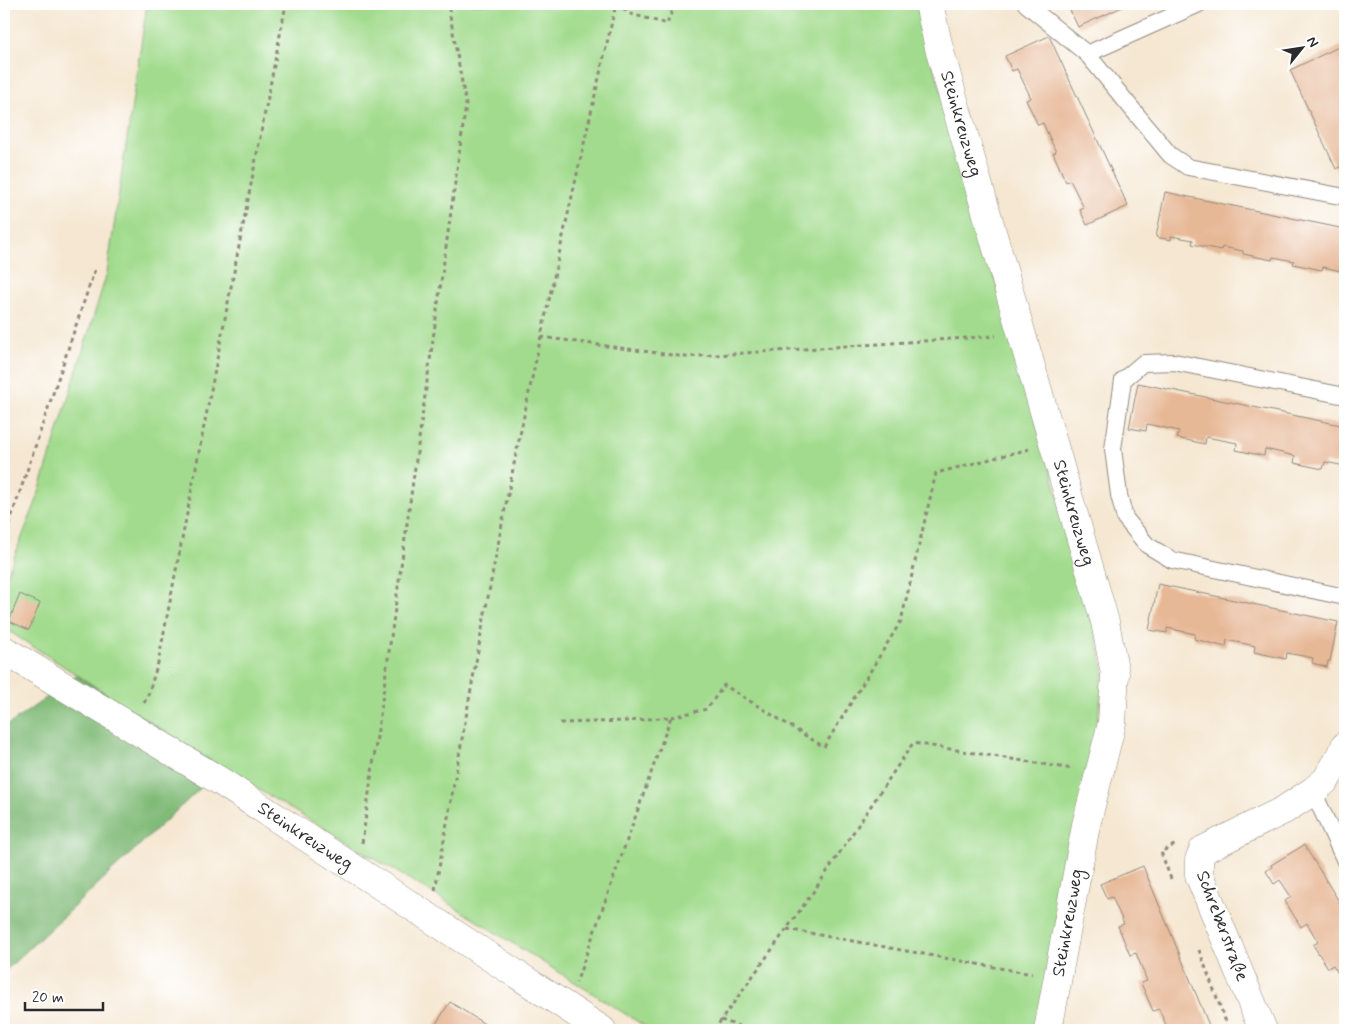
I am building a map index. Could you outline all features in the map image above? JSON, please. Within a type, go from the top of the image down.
[{"type":"street","name":"Steinkreuzweg","points":[[929,4],[940,52],[1105,622],[1115,674],[1112,723],[1086,825],[1048,1030]]},
{"type":"street","name":"Steinkreuzweg","points":[[4,650],[220,781],[602,1030]]},
{"type":"street","name":"Schreberstraße","points":[[1263,1030],[1199,875],[1199,860],[1203,850],[1284,810],[1314,791],[1326,780],[1345,746]]},
{"type":"lane","points":[[1026,4],[1087,54],[1170,155],[1188,167],[1345,197]]},
{"type":"lane","points":[[1087,54],[1199,4]]},
{"type":"lane","points":[[1345,396],[1174,362],[1143,363],[1123,380],[1113,449],[1118,495],[1125,518],[1146,545],[1172,560],[1345,597]]},
{"type":"lane","points":[[1314,791],[1345,861]]},
{"type":"path","points":[[128,725],[148,695],[158,663],[286,4]]},
{"type":"path","points":[[357,871],[466,105],[448,4]]},
{"type":"path","points":[[423,914],[434,894],[473,674],[510,483],[616,4],[630,14],[667,24],[675,4]]},
{"type":"path","points":[[4,539],[95,269]]},
{"type":"path","points":[[541,337],[686,357],[1022,334]]},
{"type":"path","points":[[560,723],[627,721],[671,717],[707,709],[724,685],[824,747],[901,621],[936,473],[1053,441]]},
{"type":"path","points":[[564,1006],[576,983],[671,717]]},
{"type":"path","points":[[714,1030],[786,929],[913,743],[1099,774]]},
{"type":"path","points":[[786,929],[1057,978]]},
{"type":"path","points":[[722,1020],[750,1030]]},
{"type":"green space","points":[[147,4],[916,4],[1091,609],[1104,673],[1091,772],[1039,1030],[651,1030],[434,894],[222,768],[4,628],[4,582],[36,502],[107,273]]},
{"type":"green space","points":[[77,676],[222,768],[5,971],[4,728]]},
{"type":"building","points":[[1067,4],[1129,4],[1078,27]]},
{"type":"building","points":[[1049,36],[1128,206],[1087,225],[1080,210],[1084,208],[1070,180],[1066,182],[1053,153],[1056,152],[1043,123],[1038,125],[1026,100],[1031,98],[1017,69],[1012,71],[1005,56]]},
{"type":"building","points":[[1345,44],[1345,164],[1336,169],[1290,70]]},
{"type":"building","points":[[1165,192],[1345,229],[1345,272],[1323,267],[1322,270],[1293,264],[1294,261],[1273,257],[1272,260],[1222,247],[1221,250],[1192,244],[1193,240],[1171,236],[1171,240],[1156,237]]},
{"type":"building","points":[[1138,383],[1345,426],[1345,466],[1325,462],[1323,469],[1294,463],[1295,456],[1265,449],[1264,456],[1236,450],[1237,443],[1206,437],[1205,444],[1177,438],[1179,431],[1147,424],[1146,431],[1129,428]]},
{"type":"building","points":[[1158,584],[1338,622],[1330,661],[1328,661],[1327,667],[1312,663],[1313,658],[1287,653],[1286,659],[1254,652],[1255,646],[1227,640],[1226,647],[1194,639],[1195,634],[1167,628],[1167,633],[1149,630]]},
{"type":"building","points":[[20,594],[40,603],[29,630],[9,621]]},
{"type":"building","points":[[1304,845],[1345,911],[1345,985],[1333,965],[1328,968],[1313,945],[1318,942],[1307,923],[1301,927],[1285,901],[1291,897],[1280,880],[1274,884],[1266,871],[1272,867],[1271,865]]},
{"type":"building","points":[[1143,866],[1211,1030],[1168,1030],[1159,1009],[1153,1011],[1141,983],[1147,981],[1136,953],[1130,955],[1118,926],[1124,924],[1112,897],[1107,899],[1100,884]]},
{"type":"building","points":[[1345,985],[1345,997],[1340,988]]},
{"type":"building","points":[[450,1002],[494,1030],[432,1030]]}]
